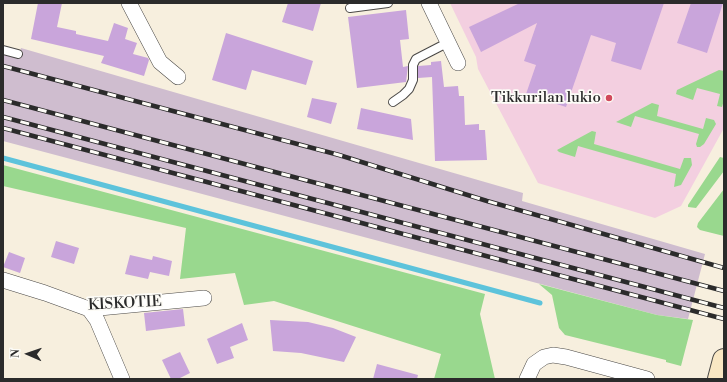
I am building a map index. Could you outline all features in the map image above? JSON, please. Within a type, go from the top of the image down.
[{"type":"main road","points":[[719,379],[724,360]]},
{"type":"street","points":[[129,3],[160,62],[178,77]]},
{"type":"street","points":[[429,3],[458,62]]},
{"type":"street","name":"KISKOTIE","points":[[3,280],[88,309],[204,298]]},
{"type":"street","points":[[88,309],[97,320],[122,379]]},
{"type":"street","points":[[527,379],[534,364],[544,357],[553,355],[566,357],[630,377],[647,379]]},
{"type":"lane","points":[[350,8],[388,3]]},
{"type":"lane","points":[[392,102],[409,89],[413,80],[413,65],[416,59],[447,42]]},
{"type":"lane","points":[[3,50],[18,54]]},
{"type":"shaded area","name":"Tikkurilan lukio","points":[[450,3],[724,3],[724,128],[681,206],[655,218],[538,183],[478,69],[476,57]]},
{"type":"shaded area","points":[[21,48],[523,193],[522,201],[705,254],[688,319],[657,315],[3,141],[3,54],[18,58]]},
{"type":"green space","points":[[719,70],[724,71],[724,100],[722,107],[717,106],[720,94],[697,88],[693,100],[676,94],[677,90]]},
{"type":"green space","points":[[652,103],[659,105],[657,116],[703,129],[706,118],[714,120],[716,124],[704,144],[697,147],[696,144],[699,134],[635,116],[631,127],[616,122]]},
{"type":"green space","points":[[592,131],[596,132],[594,144],[680,169],[684,158],[691,158],[692,165],[681,185],[674,187],[676,174],[578,146],[575,157],[557,150]]},
{"type":"green space","points":[[720,157],[724,158],[724,171],[696,208],[688,207],[688,205]]},
{"type":"green space","points":[[3,165],[485,294],[480,314],[495,379],[434,379],[441,354],[274,301],[244,305],[235,273],[180,279],[186,228],[3,186]]},
{"type":"green space","points":[[724,189],[724,236],[700,230],[697,227],[698,223]]},
{"type":"green space","points":[[539,284],[657,315],[693,320],[681,366],[666,362],[666,360],[565,335],[559,328],[552,295]]},
{"type":"building","points":[[38,3],[62,3],[57,27],[76,31],[76,34],[108,41],[114,23],[128,28],[125,39],[137,43],[133,54],[148,58],[149,60],[144,76],[101,63],[104,56],[31,39]]},
{"type":"building","points":[[288,3],[321,3],[313,31],[282,22]]},
{"type":"building","points":[[520,3],[664,3],[641,70],[611,61],[616,43],[591,35],[566,107],[526,94],[536,65],[524,61],[537,23],[481,52],[469,27]]},
{"type":"building","points":[[691,3],[723,3],[707,53],[677,43]]},
{"type":"building","points":[[406,10],[409,39],[400,40],[403,67],[408,66],[406,82],[357,88],[348,17]]},
{"type":"building","points":[[226,33],[313,61],[306,85],[252,70],[246,90],[212,80]]},
{"type":"building","points":[[441,61],[444,87],[458,86],[459,96],[464,96],[465,125],[479,124],[479,130],[485,130],[487,160],[435,161],[432,77],[418,78],[418,66],[431,65],[431,62]]},
{"type":"building","points":[[312,98],[337,103],[331,124],[307,117]]},
{"type":"building","points":[[361,108],[411,119],[413,140],[357,129]]},
{"type":"building","points":[[56,241],[79,248],[74,264],[51,257]]},
{"type":"building","points":[[9,252],[25,258],[20,273],[3,267]]},
{"type":"building","points":[[130,255],[152,260],[153,256],[172,261],[169,276],[150,272],[148,279],[125,274]]},
{"type":"building","points":[[183,309],[185,326],[146,331],[144,313]]},
{"type":"building","points":[[270,320],[308,322],[333,328],[356,337],[344,362],[301,353],[273,351]]},
{"type":"building","points":[[242,323],[248,340],[230,347],[234,358],[217,364],[207,339]]},
{"type":"building","points":[[180,352],[190,373],[178,379],[171,379],[162,360]]},
{"type":"building","points":[[377,364],[418,375],[417,379],[373,379]]},
{"type":"waterway","points":[[3,158],[540,303]]},
{"type":"railway","points":[[3,66],[339,155],[487,201],[724,268]]},
{"type":"railway","points":[[3,100],[724,291]]},
{"type":"railway","points":[[3,117],[724,308]]},
{"type":"railway","points":[[3,128],[724,319]]},
{"type":"place","name":"Tikkurilan lukio","points":[[609,98]]}]
